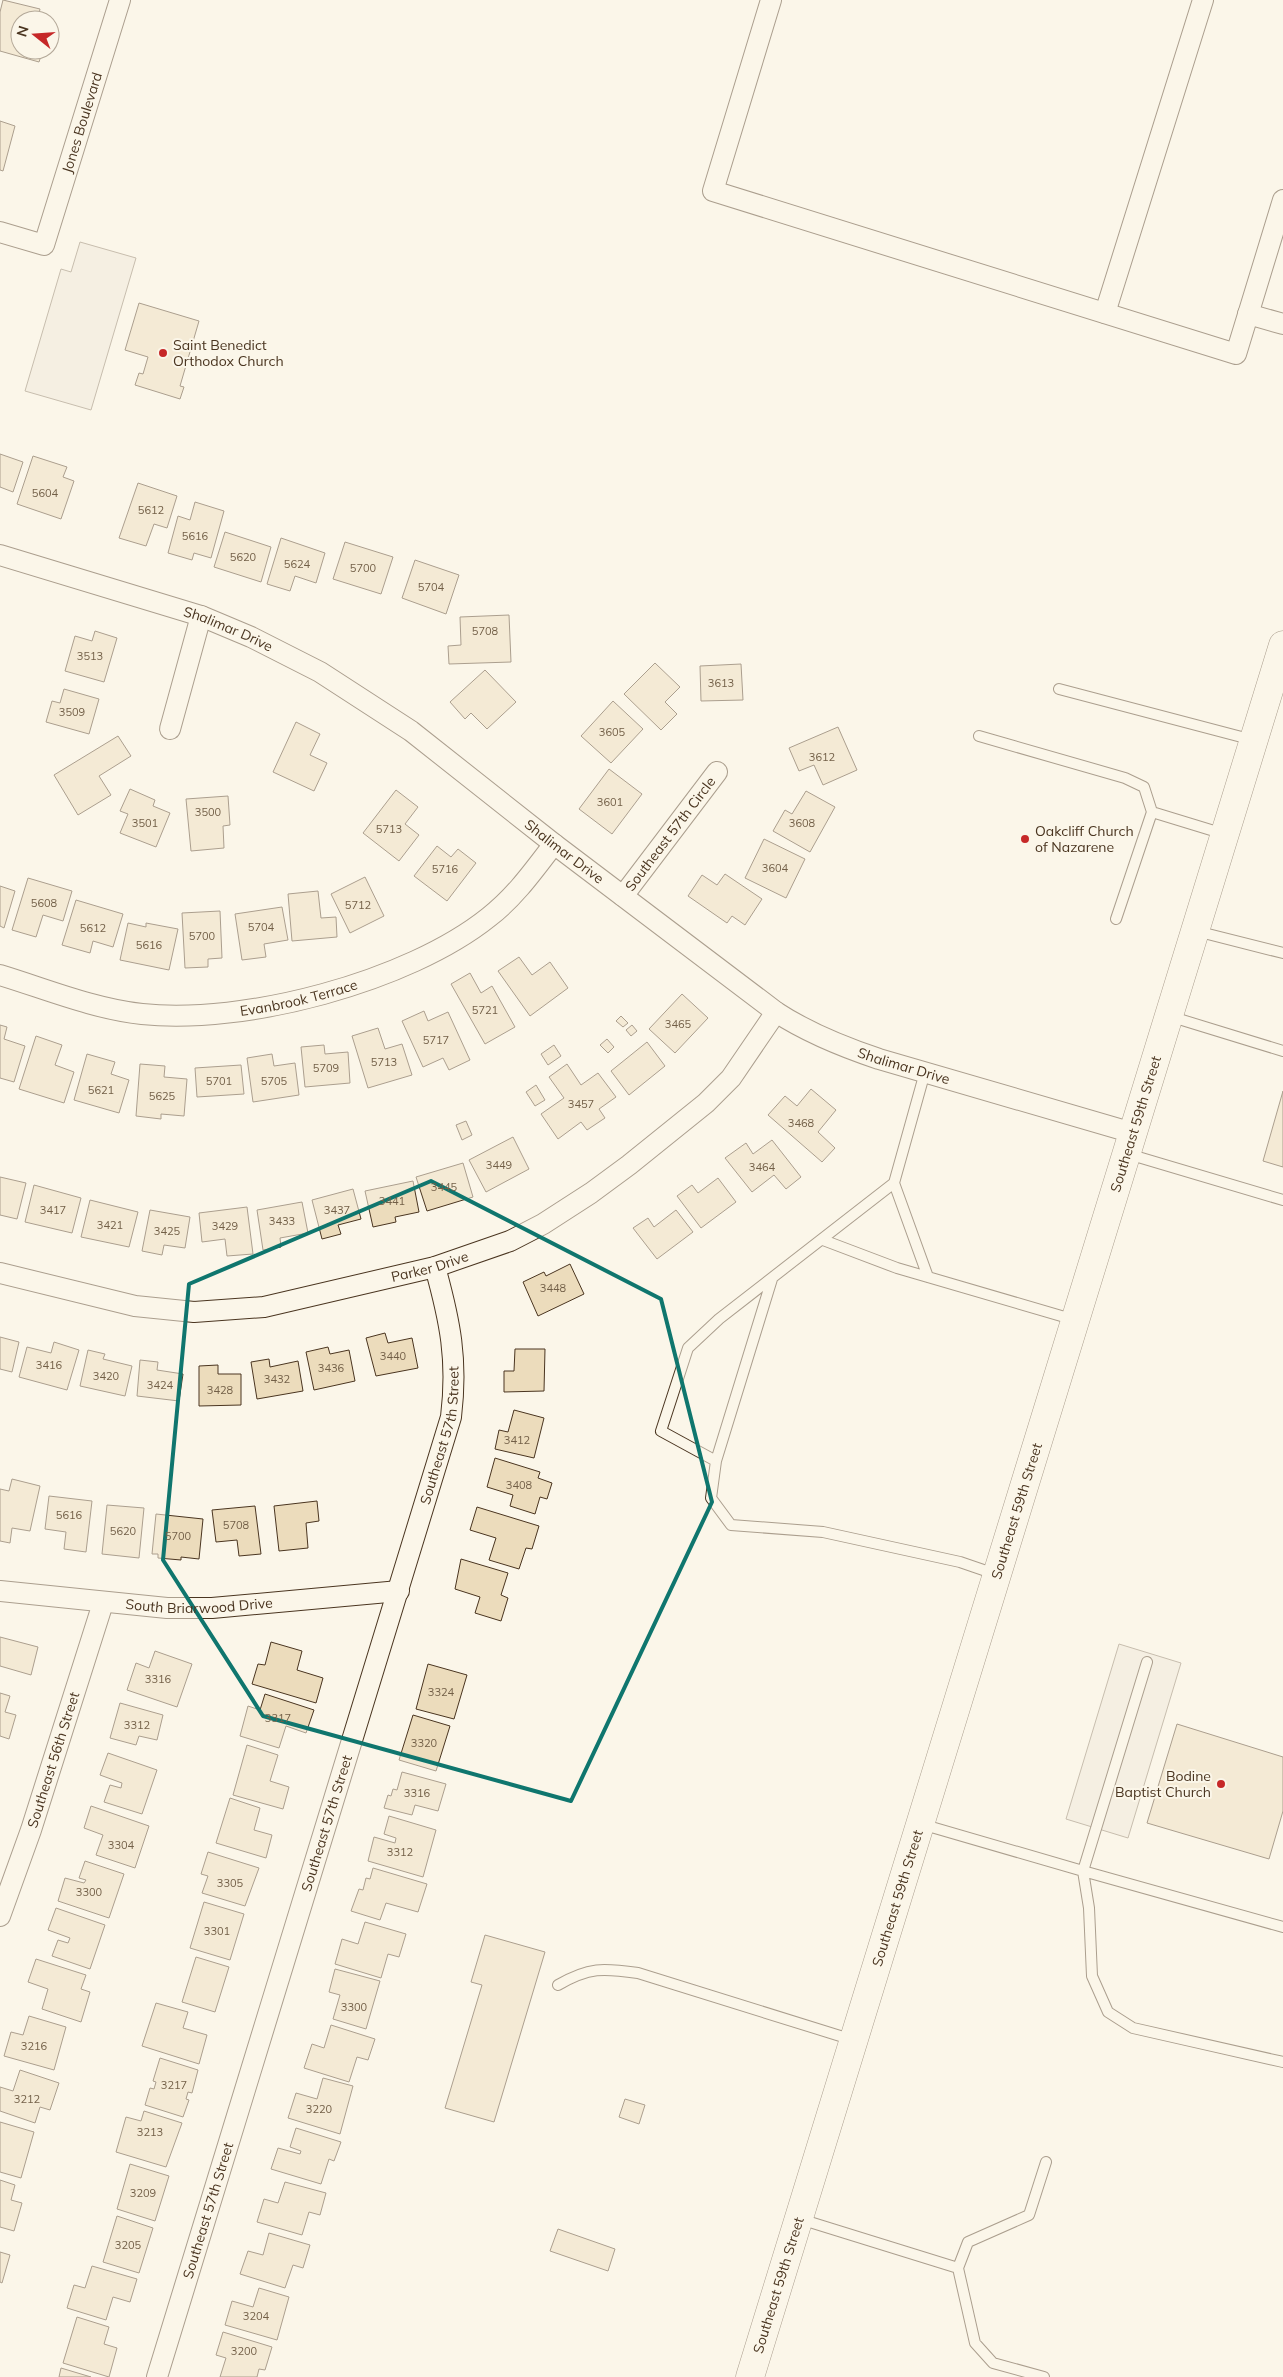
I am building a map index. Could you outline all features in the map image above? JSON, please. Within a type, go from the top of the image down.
[{"type":"main road","name":"Southeast 59th Street","points":[[750,2377],[1283,645]]},
{"type":"street","name":"Jones Boulevard","points":[[0,232],[44,245],[120,0]]},
{"type":"street","points":[[772,0],[713,191],[1236,354],[1283,200]]},
{"type":"street","points":[[1105,313],[1203,0]]},
{"type":"street","points":[[1248,314],[1283,324]]},
{"type":"street","name":"Shalimar Drive","points":[[0,554],[201,616],[287,654],[355,694],[411,731],[554,844],[776,1012],[795,1024],[846,1048],[925,1072],[1130,1143]]},
{"type":"street","points":[[170,729],[201,616]]},
{"type":"street","name":"Southeast 57th Circle","points":[[623,896],[717,772]]},
{"type":"street","name":"Evanbrook Terrace","points":[[0,975],[87,1001],[139,1014],[191,1016],[283,1003],[341,989],[387,974],[428,956],[457,939],[489,917],[506,902],[524,883],[554,844]]},
{"type":"street","name":"Parker Drive","points":[[0,1274],[135,1306],[194,1312],[264,1306],[435,1267],[510,1241],[543,1224],[621,1171],[706,1103],[730,1078],[776,1012]]},
{"type":"street","name":"Southeast 57th Street","points":[[158,2377],[446,1438],[455,1388],[450,1326],[435,1267]]},
{"type":"street","name":"South Briarwood Drive","points":[[0,1591],[103,1603],[167,1608],[212,1608],[399,1591]]},
{"type":"street","name":"Southeast 56th Street","points":[[0,1916],[31,1830],[103,1603]]},
{"type":"lane","points":[[1059,689],[1254,741]]},
{"type":"lane","points":[[979,736],[1125,778],[1144,787],[1152,812],[1116,919]]},
{"type":"lane","points":[[1152,812],[1225,834]]},
{"type":"lane","points":[[1195,931],[1283,953]]},
{"type":"lane","points":[[1169,1016],[1283,1051]]},
{"type":"lane","points":[[925,1072],[894,1183],[928,1277]]},
{"type":"lane","points":[[1130,1143],[1283,1200]]},
{"type":"lane","points":[[716,1461],[661,1431],[688,1348],[719,1319],[894,1183]]},
{"type":"lane","points":[[823,1240],[928,1277],[1075,1320]]},
{"type":"lane","points":[[772,1279],[716,1461],[711,1498],[731,1526],[823,1532],[960,1562],[997,1575]]},
{"type":"lane","points":[[1147,1662],[1083,1871],[1089,1908],[1092,1976],[1108,2012],[1133,2028],[1283,2062]]},
{"type":"lane","points":[[920,1824],[1283,1927]]},
{"type":"lane","points":[[558,1985],[579,1973],[603,1969],[638,1972],[854,2040]]},
{"type":"lane","points":[[1044,2377],[993,2363],[975,2343],[958,2268],[968,2242],[1028,2215],[1046,2162]]},
{"type":"lane","points":[[799,2218],[958,2268]]},
{"type":"highlighted area","points":[[431,1181],[661,1299],[712,1502],[571,1801],[263,1716],[163,1560],[189,1284]]},
{"type":"shaded area","points":[[80,242],[136,258],[91,410],[25,391],[61,269],[71,272]]},
{"type":"shaded area","points":[[1119,1644],[1181,1663],[1128,1838],[1066,1819]]},
{"type":"building","points":[[3,0],[40,9],[10,10],[10,54],[0,51],[0,12]]},
{"type":"building","points":[[0,121],[15,126],[3,171],[0,170]]},
{"type":"building","name":"Saint Benedict Orthodox Church","points":[[139,303],[199,321],[180,386],[184,387],[180,399],[135,385],[139,373],[143,374],[148,357],[125,350]]},
{"type":"building","points":[[0,454],[23,462],[13,492],[0,487]]},
{"type":"building","points":[[33,456],[67,467],[63,477],[74,481],[61,519],[17,504]]},
{"type":"building","points":[[138,483],[177,496],[167,528],[154,524],[146,546],[119,538]]},
{"type":"building","points":[[195,502],[224,511],[211,558],[194,553],[192,560],[168,553],[178,516],[190,520]]},
{"type":"building","points":[[225,532],[271,547],[261,582],[214,567]]},
{"type":"building","points":[[281,538],[325,553],[316,583],[295,576],[290,591],[267,584]]},
{"type":"building","points":[[345,542],[393,557],[381,594],[333,579]]},
{"type":"building","points":[[415,560],[459,575],[446,614],[402,598]]},
{"type":"building","points":[[509,615],[511,662],[449,664],[448,646],[461,645],[460,617]]},
{"type":"building","points":[[95,631],[117,638],[104,682],[65,671],[75,636],[92,641]]},
{"type":"building","points":[[655,663],[680,687],[665,702],[677,714],[661,730],[624,694]]},
{"type":"building","points":[[741,664],[743,700],[701,701],[700,666]]},
{"type":"building","points":[[485,670],[516,702],[487,729],[471,713],[465,719],[450,702]]},
{"type":"building","points":[[64,689],[99,699],[89,734],[46,722],[52,701],[60,703]]},
{"type":"building","points":[[613,701],[643,729],[611,763],[581,736]]},
{"type":"building","points":[[296,722],[320,734],[310,755],[327,763],[314,791],[273,772]]},
{"type":"building","points":[[838,727],[857,770],[823,785],[814,765],[799,771],[789,748]]},
{"type":"building","points":[[118,736],[131,756],[99,776],[111,795],[78,815],[54,775]]},
{"type":"building","points":[[609,769],[642,794],[612,834],[579,809]]},
{"type":"building","points":[[130,789],[155,800],[153,806],[170,813],[156,847],[120,833],[128,814],[120,811]]},
{"type":"building","points":[[396,790],[418,807],[405,824],[419,835],[399,861],[363,833]]},
{"type":"building","points":[[806,791],[835,807],[810,852],[773,831],[785,810],[792,814]]},
{"type":"building","points":[[228,796],[230,825],[223,826],[224,848],[191,851],[186,799]]},
{"type":"building","points":[[764,839],[805,859],[786,898],[745,878]]},
{"type":"building","points":[[437,846],[451,857],[458,849],[476,863],[447,901],[414,876]]},
{"type":"building","points":[[725,874],[762,899],[745,925],[732,916],[727,923],[688,896],[702,875],[717,885]]},
{"type":"building","points":[[365,877],[384,916],[350,933],[331,894]]},
{"type":"building","points":[[28,878],[72,891],[63,921],[43,915],[36,937],[12,930]]},
{"type":"building","points":[[0,886],[15,891],[4,928],[0,926]]},
{"type":"building","points":[[318,891],[321,918],[336,917],[337,937],[292,941],[288,894]]},
{"type":"building","points":[[76,900],[123,914],[113,947],[93,941],[90,953],[62,945]]},
{"type":"building","points":[[282,907],[288,940],[264,944],[266,957],[242,960],[235,914]]},
{"type":"building","points":[[220,911],[222,958],[208,959],[208,967],[185,968],[182,913]]},
{"type":"building","points":[[128,923],[146,927],[146,923],[178,929],[169,970],[120,960]]},
{"type":"building","points":[[519,957],[532,975],[550,962],[568,988],[530,1016],[498,971]]},
{"type":"building","points":[[470,973],[481,993],[492,986],[515,1027],[485,1044],[451,984]]},
{"type":"building","points":[[682,994],[708,1018],[675,1053],[649,1029]]},
{"type":"building","points":[[424,1011],[428,1021],[448,1012],[470,1060],[449,1070],[443,1058],[423,1067],[402,1021]]},
{"type":"building","points":[[621,1016],[628,1023],[623,1027],[616,1021]]},
{"type":"building","points":[[0,1025],[7,1027],[4,1039],[25,1046],[14,1082],[0,1078]]},
{"type":"building","points":[[632,1025],[637,1031],[631,1036],[626,1030]]},
{"type":"building","points":[[378,1028],[385,1049],[402,1044],[412,1075],[368,1088],[352,1036]]},
{"type":"building","points":[[36,1036],[62,1045],[55,1065],[74,1072],[64,1103],[19,1089]]},
{"type":"building","points":[[607,1039],[614,1047],[608,1053],[600,1045]]},
{"type":"building","points":[[647,1042],[665,1066],[629,1095],[611,1071]]},
{"type":"building","points":[[324,1045],[325,1054],[348,1052],[350,1083],[305,1087],[301,1047]]},
{"type":"building","points":[[554,1045],[561,1056],[548,1065],[541,1054]]},
{"type":"building","points":[[87,1054],[115,1062],[111,1074],[129,1080],[119,1113],[74,1100]]},
{"type":"building","points":[[272,1054],[274,1066],[295,1063],[299,1095],[253,1102],[247,1058]]},
{"type":"building","points":[[140,1064],[165,1066],[164,1077],[187,1079],[184,1116],[161,1114],[161,1119],[136,1116]]},
{"type":"building","points":[[567,1064],[581,1085],[598,1073],[616,1097],[599,1109],[605,1118],[587,1130],[581,1122],[558,1139],[541,1114],[564,1098],[549,1077]]},
{"type":"building","points":[[241,1065],[244,1094],[197,1097],[195,1068]]},
{"type":"building","points":[[536,1085],[545,1100],[535,1106],[526,1092]]},
{"type":"building","points":[[811,1089],[836,1110],[818,1132],[835,1148],[822,1162],[768,1115],[785,1096],[797,1106]]},
{"type":"building","points":[[1283,1091],[1283,1167],[1263,1161]]},
{"type":"building","points":[[466,1121],[472,1135],[462,1140],[456,1125]]},
{"type":"building","points":[[513,1137],[529,1169],[486,1192],[469,1160]]},
{"type":"building","points":[[772,1140],[801,1177],[786,1189],[774,1175],[752,1192],[725,1158],[746,1143],[753,1154]]},
{"type":"building","points":[[463,1163],[473,1197],[427,1211],[416,1177]]},
{"type":"building","points":[[0,1177],[26,1183],[17,1219],[0,1215]]},
{"type":"building","points":[[718,1178],[736,1202],[701,1228],[677,1196],[692,1185],[698,1193]]},
{"type":"building","points":[[413,1181],[419,1212],[395,1217],[396,1222],[373,1227],[365,1191]]},
{"type":"building","points":[[34,1185],[81,1198],[72,1233],[25,1222]]},
{"type":"building","points":[[353,1189],[361,1219],[338,1225],[341,1234],[322,1239],[312,1200]]},
{"type":"building","points":[[90,1200],[138,1212],[129,1247],[81,1237]]},
{"type":"building","points":[[302,1202],[308,1233],[280,1238],[281,1247],[263,1250],[257,1210]]},
{"type":"building","points":[[247,1207],[253,1254],[227,1256],[225,1239],[202,1242],[199,1213]]},
{"type":"building","points":[[150,1210],[190,1217],[185,1248],[164,1245],[162,1255],[142,1251]]},
{"type":"building","points":[[676,1210],[693,1232],[657,1259],[633,1228],[648,1218],[654,1227]]},
{"type":"building","points":[[570,1264],[584,1294],[538,1316],[523,1282],[544,1272],[546,1276]]},
{"type":"building","points":[[385,1333],[388,1343],[412,1338],[418,1368],[376,1376],[366,1338]]},
{"type":"building","points":[[0,1337],[19,1342],[12,1372],[0,1369]]},
{"type":"building","points":[[54,1342],[79,1350],[67,1390],[19,1377],[27,1347],[51,1353]]},
{"type":"building","points":[[328,1347],[330,1354],[349,1350],[355,1381],[314,1390],[306,1352]]},
{"type":"building","points":[[515,1349],[545,1349],[544,1391],[504,1392],[504,1371],[514,1371]]},
{"type":"building","points":[[88,1350],[105,1354],[103,1359],[132,1366],[125,1396],[80,1386]]},
{"type":"building","points":[[269,1359],[270,1367],[298,1361],[303,1391],[257,1399],[251,1362]]},
{"type":"building","points":[[140,1360],[158,1362],[157,1370],[183,1374],[179,1401],[137,1396]]},
{"type":"building","points":[[218,1365],[218,1374],[241,1374],[241,1405],[199,1406],[199,1366]]},
{"type":"building","points":[[514,1410],[544,1418],[534,1458],[495,1449],[499,1430],[508,1432]]},
{"type":"building","points":[[495,1458],[540,1472],[538,1478],[552,1483],[547,1499],[540,1497],[535,1514],[510,1506],[513,1495],[487,1487]]},
{"type":"building","points":[[12,1479],[40,1486],[30,1531],[12,1528],[10,1543],[0,1541],[0,1489],[9,1491]]},
{"type":"building","points":[[49,1496],[92,1501],[86,1552],[64,1549],[66,1532],[45,1529]]},
{"type":"building","points":[[317,1501],[319,1521],[306,1523],[308,1548],[279,1551],[274,1506]]},
{"type":"building","points":[[107,1505],[144,1508],[139,1558],[102,1554]]},
{"type":"building","points":[[255,1506],[261,1554],[239,1556],[237,1540],[216,1542],[212,1510]]},
{"type":"building","points":[[477,1507],[539,1526],[532,1549],[526,1548],[519,1569],[489,1560],[496,1538],[470,1530]]},
{"type":"building","points":[[156,1514],[203,1519],[199,1559],[181,1557],[181,1560],[158,1558],[158,1554],[152,1554]]},
{"type":"building","points":[[461,1559],[508,1573],[501,1595],[508,1598],[501,1621],[475,1613],[480,1597],[455,1589]]},
{"type":"building","points":[[0,1637],[38,1647],[31,1675],[0,1666]]},
{"type":"building","points":[[271,1642],[302,1651],[297,1670],[323,1678],[316,1703],[252,1684],[258,1664],[265,1665]]},
{"type":"building","points":[[155,1651],[192,1664],[177,1707],[127,1690],[136,1663],[149,1668]]},
{"type":"building","points":[[428,1664],[467,1675],[454,1719],[416,1709]]},
{"type":"building","points":[[0,1693],[10,1696],[5,1712],[16,1715],[9,1739],[0,1736]]},
{"type":"building","points":[[265,1694],[314,1710],[306,1733],[286,1726],[279,1748],[240,1736],[248,1706],[260,1710]]},
{"type":"building","points":[[120,1703],[163,1715],[157,1740],[139,1736],[136,1745],[110,1738]]},
{"type":"building","points":[[413,1715],[450,1726],[436,1771],[399,1760]]},
{"type":"building","name":"Bodine Baptist Church","points":[[1177,1724],[1283,1757],[1283,1811],[1269,1859],[1147,1823]]},
{"type":"building","points":[[247,1745],[278,1755],[270,1781],[289,1787],[283,1809],[233,1795]]},
{"type":"building","points":[[108,1753],[157,1770],[142,1814],[104,1802],[110,1785],[121,1788],[122,1783],[100,1775]]},
{"type":"building","points":[[402,1772],[446,1784],[438,1811],[415,1805],[412,1815],[384,1808],[388,1795],[391,1796],[393,1789],[397,1790]]},
{"type":"building","points":[[230,1798],[260,1808],[254,1830],[272,1835],[266,1858],[216,1843]]},
{"type":"building","points":[[91,1806],[149,1826],[135,1868],[96,1855],[103,1835],[84,1828]]},
{"type":"building","points":[[389,1816],[436,1830],[423,1877],[368,1861],[374,1837],[395,1843],[396,1838],[384,1834]]},
{"type":"building","points":[[208,1852],[259,1868],[245,1906],[202,1893],[208,1876],[201,1874]]},
{"type":"building","points":[[85,1861],[124,1874],[109,1918],[58,1901],[65,1878],[84,1883],[86,1880],[79,1878]]},
{"type":"building","points":[[373,1868],[427,1884],[418,1912],[386,1903],[380,1920],[351,1911],[359,1889],[363,1890],[366,1878],[370,1879]]},
{"type":"building","points":[[204,1902],[244,1914],[230,1960],[190,1948]]},
{"type":"building","points":[[56,1908],[105,1925],[90,1969],[52,1956],[58,1940],[68,1943],[70,1938],[48,1930]]},
{"type":"building","points":[[365,1922],[406,1934],[399,1957],[388,1954],[381,1978],[335,1964],[342,1939],[358,1944]]},
{"type":"building","points":[[485,1935],[545,1952],[494,2122],[445,2108],[482,1985],[471,1982]]},
{"type":"building","points":[[196,1957],[229,1967],[215,2012],[182,2002]]},
{"type":"building","points":[[36,1959],[86,1975],[81,1989],[90,1992],[81,2022],[42,2009],[48,1989],[28,1982]]},
{"type":"building","points":[[335,1969],[380,1981],[366,2029],[333,2019],[340,1995],[329,1992]]},
{"type":"building","points":[[156,2003],[188,2012],[183,2028],[207,2035],[199,2064],[142,2046]]},
{"type":"building","points":[[29,2016],[66,2027],[54,2070],[4,2056],[11,2032],[23,2035]]},
{"type":"building","points":[[331,2025],[375,2039],[368,2060],[357,2057],[349,2082],[304,2068],[312,2044],[324,2048]]},
{"type":"building","points":[[160,2058],[198,2070],[192,2093],[188,2092],[186,2099],[189,2100],[183,2117],[145,2105],[150,2088],[154,2089],[156,2082],[153,2081]]},
{"type":"building","points":[[20,2070],[59,2083],[50,2110],[40,2107],[35,2123],[0,2111],[0,2087],[13,2091]]},
{"type":"building","points":[[323,2078],[353,2086],[340,2134],[288,2118],[296,2093],[317,2099]]},
{"type":"building","points":[[625,2099],[645,2105],[639,2124],[619,2117]]},
{"type":"building","points":[[144,2111],[182,2123],[166,2167],[116,2152],[126,2117],[141,2121]]},
{"type":"building","points":[[0,2122],[34,2132],[21,2178],[0,2172]]},
{"type":"building","points":[[296,2128],[341,2142],[334,2161],[329,2159],[321,2184],[271,2169],[278,2148],[300,2154],[301,2151],[290,2147]]},
{"type":"building","points":[[130,2164],[169,2176],[155,2221],[117,2209]]},
{"type":"building","points":[[0,2180],[15,2185],[11,2200],[22,2203],[14,2231],[0,2227]]},
{"type":"building","points":[[285,2182],[326,2193],[320,2215],[309,2212],[302,2235],[257,2222],[264,2199],[278,2203]]},
{"type":"building","points":[[117,2216],[153,2228],[139,2273],[103,2262]]},
{"type":"building","points":[[558,2229],[615,2249],[608,2271],[550,2251]]},
{"type":"building","points":[[269,2233],[310,2245],[303,2268],[293,2265],[285,2288],[240,2274],[248,2251],[263,2255]]},
{"type":"building","points":[[0,2252],[10,2255],[2,2283],[0,2282]]},
{"type":"building","points":[[92,2266],[137,2279],[130,2302],[113,2297],[106,2320],[67,2308],[74,2285],[85,2288]]},
{"type":"building","points":[[259,2288],[289,2297],[277,2340],[225,2325],[232,2301],[253,2307]]},
{"type":"building","points":[[77,2317],[109,2327],[104,2344],[117,2348],[109,2377],[63,2363]]},
{"type":"building","points":[[223,2332],[272,2347],[265,2370],[259,2369],[257,2377],[220,2377],[226,2358],[216,2355]]},
{"type":"building","points":[[61,2368],[91,2377],[59,2377]]},
{"type":"place","name":"Saint Benedict Orthodox Church","points":[[163,353]]},
{"type":"place","name":"Oakcliff Church of Nazarene","points":[[1025,839]]},
{"type":"place","name":"Bodine Baptist Church","points":[[1221,1784]]}]
